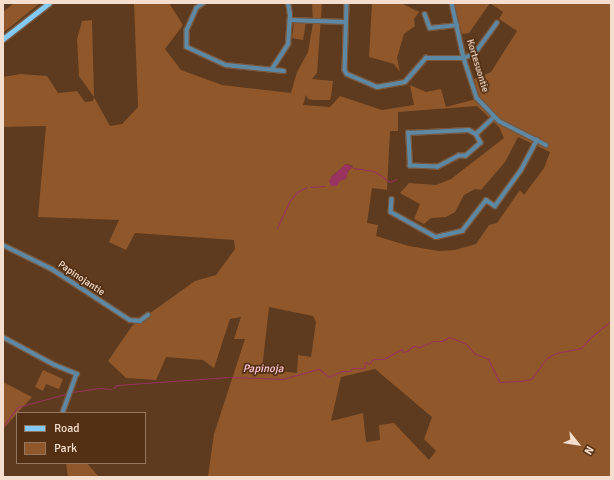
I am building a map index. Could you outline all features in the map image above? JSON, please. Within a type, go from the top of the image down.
[{"type":"main road","points":[[3,39],[49,3]]},
{"type":"street","points":[[194,3],[197,8]]},
{"type":"street","points":[[204,3],[197,8],[187,30],[187,47],[226,64],[284,71]]},
{"type":"street","points":[[272,69],[288,44],[290,20],[288,3]]},
{"type":"street","points":[[347,3],[345,22],[346,72],[375,87],[405,82],[426,58],[464,58],[475,53],[496,23]]},
{"type":"street","name":"Kortesuontie","points":[[452,3],[464,58],[476,95],[494,117],[546,145]]},
{"type":"street","points":[[425,14],[428,26],[432,29],[457,25]]},
{"type":"street","points":[[290,20],[345,22]]},
{"type":"street","points":[[476,134],[494,117]]},
{"type":"street","points":[[469,130],[476,134],[481,143],[466,156],[459,156],[438,167],[410,166],[408,133],[469,130]]},
{"type":"street","points":[[392,199],[391,212],[436,237],[462,231],[486,200],[495,206],[521,170],[538,140]]},
{"type":"street","name":"Papinojantie","points":[[3,246],[52,269],[130,320],[140,321],[148,315]]},
{"type":"street","points":[[3,337],[55,365],[77,374],[63,412]]},
{"type":"green space","points":[[14,3],[40,3],[3,33],[3,12]]},
{"type":"green space","points":[[134,3],[169,3],[183,25],[165,49],[181,70],[222,85],[291,93],[297,72],[308,52],[313,23],[312,3],[322,3],[317,73],[312,79],[333,81],[331,97],[330,100],[313,100],[308,99],[306,95],[303,105],[330,107],[340,96],[382,110],[414,105],[410,85],[426,92],[441,89],[446,107],[480,98],[474,79],[491,72],[517,31],[499,19],[503,12],[490,3],[611,3],[611,477],[204,477],[208,476],[214,434],[245,339],[234,339],[241,317],[230,319],[214,368],[203,360],[166,357],[156,380],[126,378],[108,361],[132,326],[195,281],[216,275],[235,249],[234,240],[135,233],[126,250],[109,242],[119,220],[38,217],[46,126],[3,127],[3,77],[20,74],[47,76],[58,93],[77,91],[85,102],[93,101],[94,97],[110,126],[122,124],[138,107]],"holes":[[[477,106],[499,127],[504,138],[451,179],[436,185],[409,183],[400,193],[420,204],[414,219],[424,224],[431,218],[446,217],[455,212],[464,195],[475,189],[481,190],[505,162],[518,137],[550,152],[544,168],[524,195],[520,190],[497,223],[489,225],[476,244],[455,250],[439,251],[409,246],[376,236],[378,225],[367,223],[372,188],[387,190],[390,131],[398,131],[398,112]],[[346,164],[353,166],[335,186],[332,186],[331,177]],[[269,307],[313,316],[316,322],[311,357],[298,355],[297,373],[262,369]],[[375,369],[432,417],[424,439],[436,451],[429,460],[394,423],[379,425],[380,440],[366,442],[363,413],[331,421],[341,377]]]},
{"type":"green space","points":[[372,3],[401,3],[419,12],[414,19],[415,26],[404,34],[397,58],[400,72],[394,64],[369,57]]},
{"type":"green space","points":[[454,3],[490,3],[469,33],[462,34]]},
{"type":"green space","points":[[92,20],[94,97],[79,76],[77,39],[82,21]]},
{"type":"green space","points":[[294,22],[306,22],[303,40],[292,38]]},
{"type":"green space","points":[[43,370],[63,379],[59,389],[46,384],[43,391],[35,387]]},
{"type":"green space","points":[[3,382],[32,397],[18,412],[16,412],[16,415],[3,429]]},
{"type":"green space","points":[[66,464],[88,464],[99,477],[68,477]]},
{"type":"shaded area","points":[[346,164],[353,167],[348,171],[346,179],[340,181],[337,186],[332,186],[329,182],[331,177]]},
{"type":"waterway","points":[[353,168],[374,171],[390,182],[396,179]]},
{"type":"waterway","points":[[310,187],[325,186]]},
{"type":"waterway","points":[[277,228],[289,202],[296,193],[306,187]]},
{"type":"waterway","name":"Papinoja","points":[[231,377],[283,379],[319,369],[329,377],[341,371],[350,371],[352,368],[364,368],[365,362],[369,364],[373,359],[384,359],[401,349],[403,352],[407,351],[413,346],[420,347],[433,341],[442,341],[449,337],[465,343],[474,353],[488,359],[499,382],[521,381],[531,379],[547,358],[556,353],[581,348],[591,337],[611,321]]},
{"type":"waterway","name":"Papinoja","points":[[113,388],[117,385],[229,377]]},
{"type":"waterway","name":"Papinoja","points":[[72,392],[100,388],[111,389]]},
{"type":"waterway","name":"Papinoja","points":[[3,426],[18,407],[69,393]]}]
